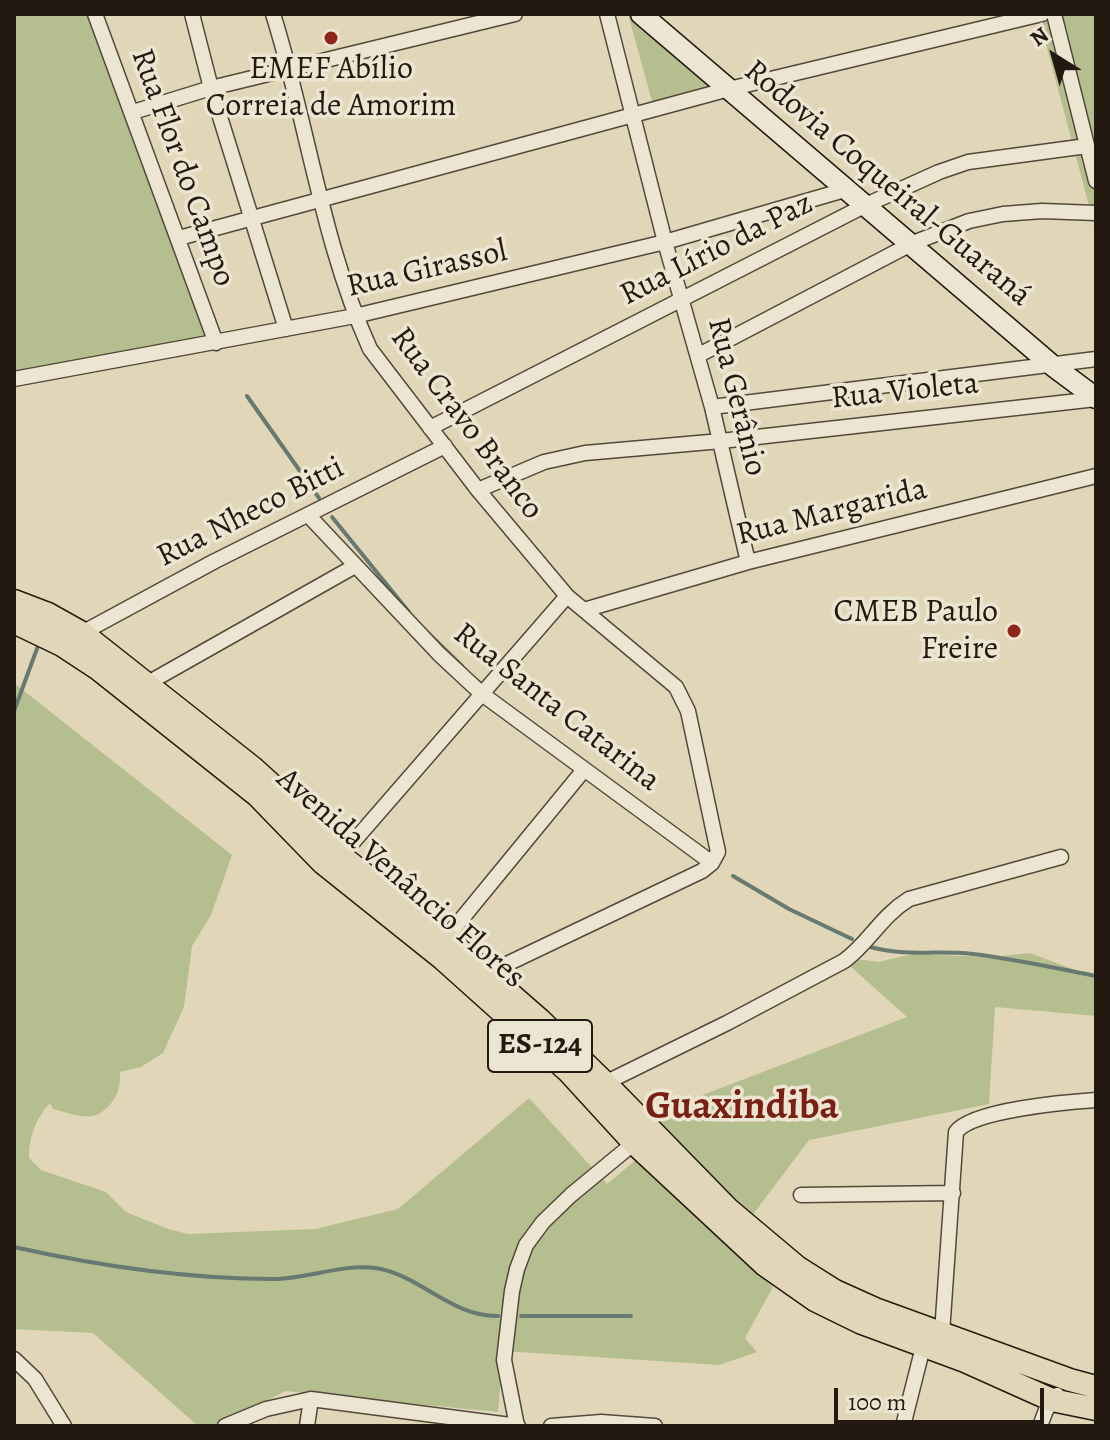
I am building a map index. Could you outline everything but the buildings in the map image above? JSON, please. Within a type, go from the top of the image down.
[{"type":"main road","name":"Avenida Venâncio Flores","points":[[14,601],[48,614],[82,633],[261,775],[341,856],[488,973],[605,1083],[728,1209],[797,1267],[835,1291],[862,1303],[1096,1387]]},
{"type":"main road","name":"Avenida Venâncio Flores","points":[[14,622],[62,645],[97,668],[258,796],[323,863],[443,959],[569,1072],[634,1143],[765,1265],[815,1300],[862,1323],[994,1372],[1052,1400],[1096,1409]]},
{"type":"street","name":"Rua Flor do Campo","points":[[95,14],[216,343]]},
{"type":"street","points":[[192,14],[211,88],[286,329]]},
{"type":"street","name":"Rua Cravo Branco","points":[[273,14],[290,68],[321,200],[355,316],[370,349],[478,490],[567,596],[676,687],[688,711],[718,852],[712,863]]},
{"type":"street","points":[[133,112],[211,88],[515,14]]},
{"type":"street","name":"Rua Gerânio","points":[[607,14],[665,242],[699,355],[748,562]]},
{"type":"street","name":"Rodovia Coqueiral-Guaraná","points":[[641,14],[913,243],[1053,366],[1096,398]]},
{"type":"street","points":[[179,238],[729,89],[1042,14]]},
{"type":"street","points":[[1054,14],[1096,181]]},
{"type":"street","name":"Rua Lírio da Paz","points":[[430,428],[866,205],[939,172],[968,162],[1087,146]]},
{"type":"street","name":"Rua Girassol","points":[[14,379],[355,316],[665,242],[848,189]]},
{"type":"street","points":[[699,355],[913,243],[969,221],[1042,211],[1096,213]]},
{"type":"street","name":"Rua Violeta","points":[[712,407],[1096,359]]},
{"type":"street","name":"Rua Violeta","points":[[478,490],[562,456],[1096,398]]},
{"type":"street","name":"Rua Nheco Bitti","points":[[82,633],[215,561],[445,446]]},
{"type":"street","name":"Rua Margarida","points":[[584,610],[748,562],[1096,476]]},
{"type":"street","name":"Rua Santa Catarina","points":[[309,516],[439,654],[482,694],[712,863]]},
{"type":"street","points":[[148,683],[355,566]]},
{"type":"street","points":[[341,856],[567,596]]},
{"type":"street","points":[[446,938],[583,771]]},
{"type":"street","points":[[605,1083],[844,961],[860,948],[891,911],[909,899],[1061,857]]},
{"type":"street","points":[[488,973],[674,886],[712,863]]},
{"type":"street","points":[[942,1333],[953,1193],[953,1139],[960,1127],[967,1121],[1020,1109],[1096,1100]]},
{"type":"street","points":[[225,1426],[266,1409],[311,1399],[518,1426],[504,1360],[514,1280],[526,1245],[543,1222],[562,1204],[634,1143]]},
{"type":"street","points":[[801,1195],[953,1193]]},
{"type":"street","points":[[903,1426],[923,1347]]},
{"type":"street","points":[[14,1359],[35,1379],[64,1426]]},
{"type":"street","points":[[1040,1426],[1052,1400],[1070,1380]]},
{"type":"street","points":[[307,1426],[311,1399]]},
{"type":"street","points":[[551,1426],[601,1422],[655,1426]]},
{"type":"green space","points":[[14,14],[90,14],[212,336],[14,373]]},
{"type":"green space","points":[[628,14],[633,14],[725,88],[653,105]]},
{"type":"green space","points":[[1038,14],[1096,14],[1096,232]]},
{"type":"green space","points":[[14,683],[232,855],[211,915],[192,946],[184,1007],[163,1053],[141,1067],[120,1072],[117,1094],[99,1114],[78,1115],[53,1109],[50,1103],[37,1122],[30,1143],[29,1158],[41,1170],[106,1192],[126,1212],[188,1234],[315,1229],[398,1209],[529,1098],[607,1184],[638,1158],[773,1287],[745,1338],[757,1352],[719,1365],[503,1351],[498,1412],[286,1391],[214,1426],[198,1426],[93,1333],[14,1329]]},
{"type":"green space","points":[[1030,953],[1096,978],[1096,1016],[995,1007],[989,1104],[809,1140],[751,1217],[650,1115],[907,1017],[840,957],[879,962],[912,954],[991,957]]},
{"type":"waterway","points":[[247,396],[319,498]]},
{"type":"waterway","points":[[332,517],[409,612]]},
{"type":"waterway","points":[[428,633],[462,666]]},
{"type":"waterway","points":[[14,711],[38,646]]},
{"type":"waterway","points":[[733,876],[789,909],[852,939]]},
{"type":"waterway","points":[[867,946],[893,951],[973,954],[1096,976]]},
{"type":"waterway","points":[[14,1247],[110,1265],[207,1277],[273,1279],[349,1268],[375,1268],[406,1278],[465,1310],[498,1316]]},
{"type":"waterway","points":[[521,1316],[631,1316]]},
{"type":"place","name":"EMEF Abílio Correia de Amorim","points":[[331,38]]},
{"type":"place","name":"CMEB Paulo Freire","points":[[1014,631]]},
{"type":"district","name":"Guaxindiba","points":[[742,1108]]}]
